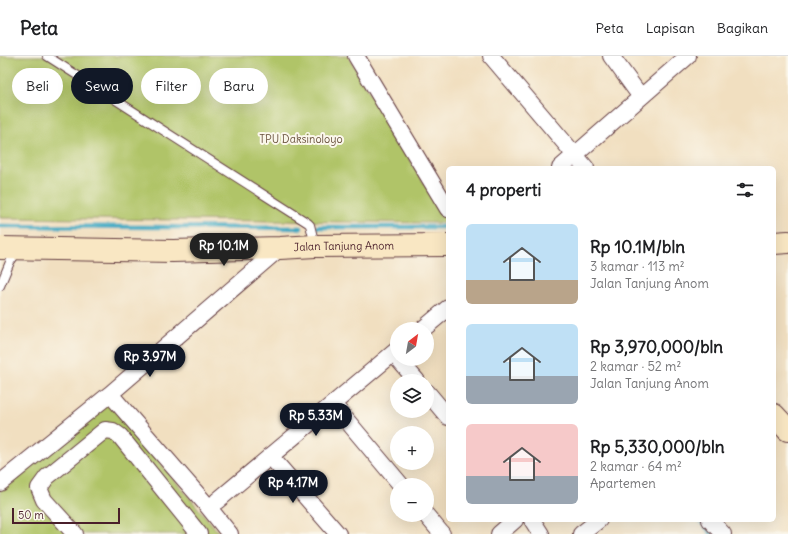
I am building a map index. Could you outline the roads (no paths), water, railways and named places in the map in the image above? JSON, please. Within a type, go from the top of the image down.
[{"type":"main road","points":[[776,243],[788,242]]},
{"type":"main road","name":"Jalan Tanjung Anom","points":[[10,248],[173,251],[315,246],[446,245]]},
{"type":"street","points":[[356,56],[446,206]]},
{"type":"street","points":[[491,56],[584,166]]},
{"type":"street","points":[[611,56],[641,97]]},
{"type":"street","points":[[562,166],[688,56]]},
{"type":"street","points":[[0,483],[110,394],[280,248]]},
{"type":"street","points":[[431,322],[446,310]]},
{"type":"street","points":[[216,501],[333,404],[390,360]]},
{"type":"street","points":[[405,366],[411,374]]},
{"type":"street","points":[[110,394],[230,534]]},
{"type":"street","points":[[434,400],[446,415]]},
{"type":"street","points":[[333,404],[395,478]]},
{"type":"street","points":[[75,534],[44,500],[39,488],[47,476],[106,430],[114,431],[120,436],[199,534]]},
{"type":"street","points":[[270,456],[338,534]]},
{"type":"street","points":[[432,522],[442,534]]},
{"type":"street","points":[[499,534],[513,522]]},
{"type":"street","points":[[533,522],[541,534]]},
{"type":"street","points":[[581,534],[596,522]]},
{"type":"street","points":[[712,522],[723,534]]},
{"type":"lane","points":[[47,56],[308,223],[312,229],[315,246]]},
{"type":"lane","points":[[0,286],[10,262],[10,248]]},
{"type":"waterway","points":[[0,226],[301,228]]},
{"type":"waterway","points":[[318,227],[446,227]]},
{"type":"waterway","points":[[701,522],[712,534]]},
{"type":"park label","name":"TPU Daksinoloyo","points":[[301,139]]}]
